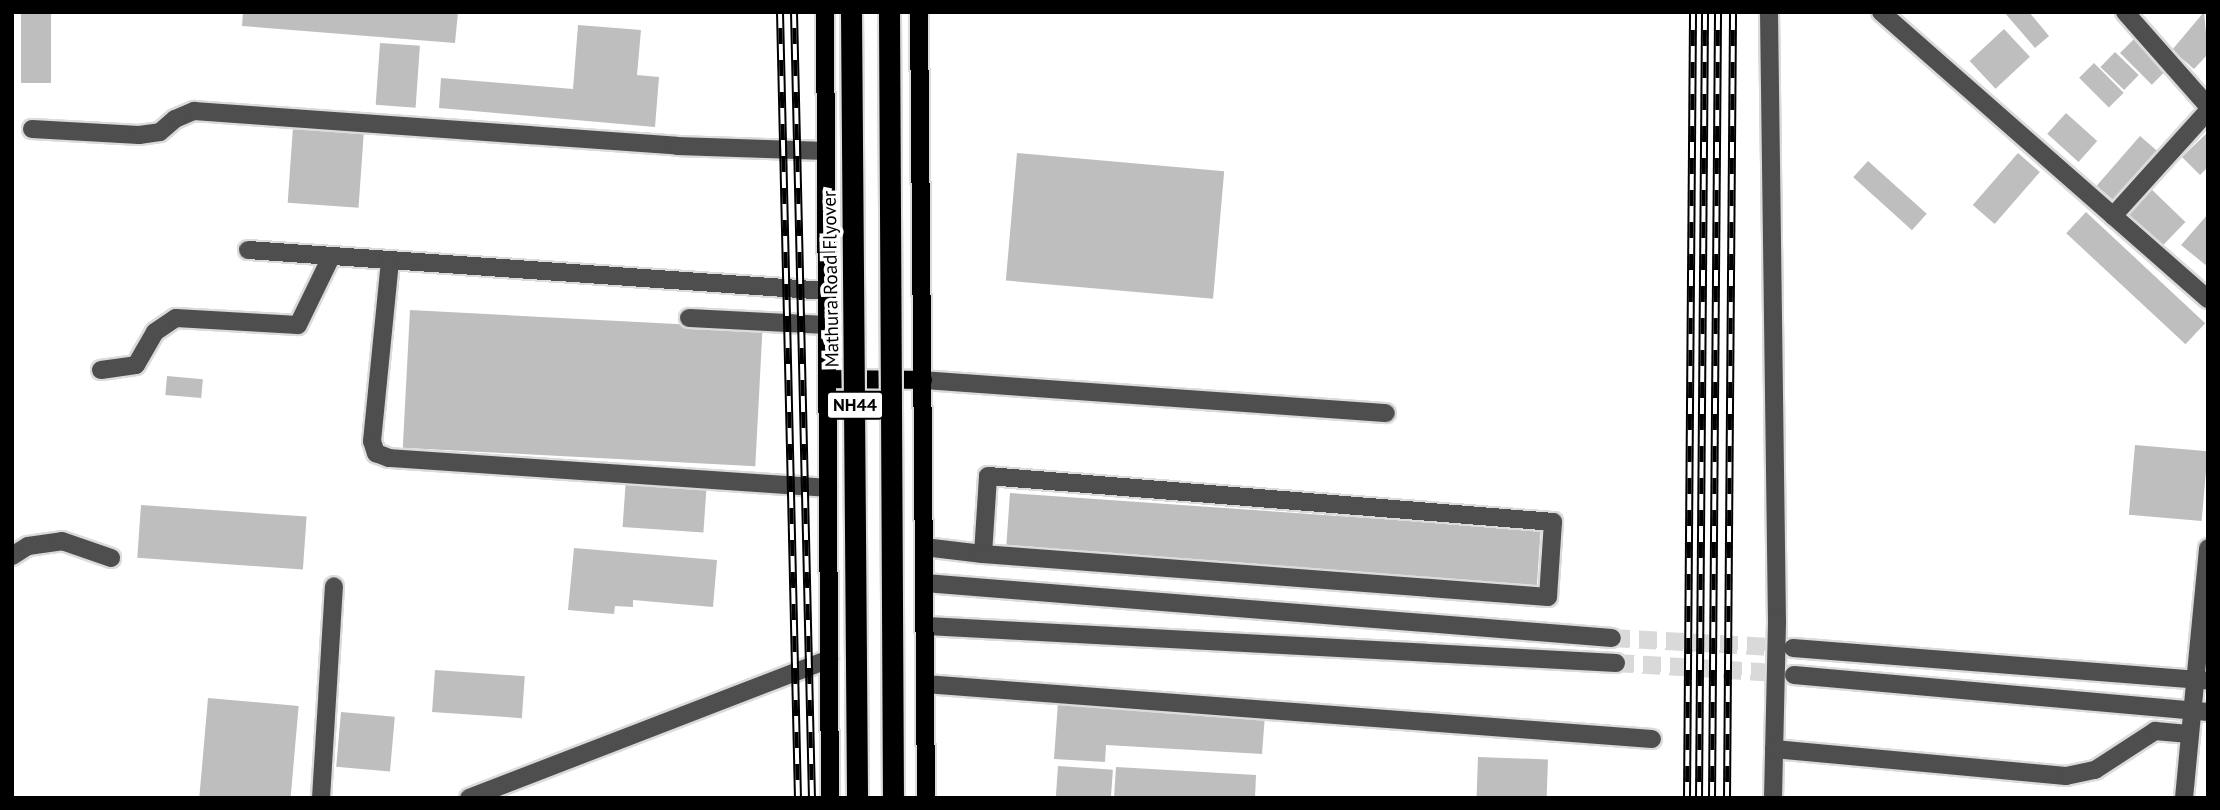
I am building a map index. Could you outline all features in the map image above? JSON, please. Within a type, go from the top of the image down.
[{"type":"highway","name":"Mathura Road Flyover","points":[[851,12],[858,798]]},
{"type":"highway","name":"NH44","points":[[889,12],[893,798]]},
{"type":"main road","points":[[825,12],[830,798]]},
{"type":"main road","points":[[919,12],[927,626],[926,798]]},
{"type":"main road","points":[[827,379],[923,380]]},
{"type":"street","points":[[1769,12],[1773,798]]},
{"type":"street","points":[[1881,12],[2208,299]]},
{"type":"street","points":[[2125,12],[2208,106]]},
{"type":"street","points":[[32,129],[139,135],[160,132],[175,119],[194,111],[677,146],[826,151]]},
{"type":"street","points":[[2113,216],[2208,111]]},
{"type":"street","points":[[248,250],[827,291]]},
{"type":"street","points":[[101,370],[136,366],[155,332],[176,318],[298,325],[331,257]]},
{"type":"street","points":[[390,261],[372,441],[376,453],[389,458],[828,488]]},
{"type":"street","points":[[689,318],[827,326]]},
{"type":"street","points":[[923,380],[1386,413]]},
{"type":"street","points":[[924,547],[984,554],[1548,597],[1553,522],[988,476],[984,554]]},
{"type":"street","points":[[12,556],[28,547],[62,541],[111,558]]},
{"type":"street","points":[[2184,798],[2189,734],[2199,712],[2208,548]]},
{"type":"street","points":[[925,583],[1612,638]]},
{"type":"street","points":[[321,798],[334,586]]},
{"type":"street","points":[[927,626],[1616,663]]},
{"type":"street","points":[[1793,648],[2201,680]]},
{"type":"street","points":[[469,798],[829,659]]},
{"type":"street","points":[[1794,675],[2199,712]]},
{"type":"street","points":[[925,684],[1652,739]]},
{"type":"street","points":[[1774,749],[2066,776],[2095,770],[2155,731],[2189,734]]},
{"type":"building","points":[[21,12],[51,12],[51,83],[21,83]]},
{"type":"building","points":[[243,12],[458,12],[455,43],[242,26]]},
{"type":"building","points":[[2004,12],[2029,12],[2049,36],[2035,48]]},
{"type":"building","points":[[2204,12],[2208,54],[2194,69],[2172,50]]},
{"type":"building","points":[[578,25],[641,30],[637,75],[659,77],[655,127],[439,108],[441,78],[573,89]]},
{"type":"building","points":[[2004,29],[2030,57],[1996,89],[1970,61]]},
{"type":"building","points":[[2137,36],[2169,68],[2152,85],[2120,53]]},
{"type":"building","points":[[380,43],[420,46],[416,108],[376,105]]},
{"type":"building","points":[[2115,52],[2139,75],[2124,90],[2100,67]]},
{"type":"building","points":[[2094,63],[2124,93],[2109,108],[2079,78]]},
{"type":"building","points":[[2066,113],[2097,141],[2078,162],[2047,134]]},
{"type":"building","points":[[293,127],[364,132],[359,208],[288,203]]},
{"type":"building","points":[[2208,132],[2208,167],[2200,175],[2182,157]]},
{"type":"building","points":[[2140,136],[2164,157],[2121,207],[2097,186]]},
{"type":"building","points":[[1017,153],[1224,171],[1213,299],[1006,281]]},
{"type":"building","points":[[2018,153],[2040,172],[1995,224],[1973,205]]},
{"type":"building","points":[[1868,161],[1927,214],[1912,230],[1853,177]]},
{"type":"building","points":[[2148,186],[2185,222],[2161,247],[2124,211]]},
{"type":"building","points":[[2086,212],[2205,323],[2185,344],[2066,233]]},
{"type":"building","points":[[2208,214],[2208,267],[2181,245]]},
{"type":"building","points":[[410,310],[763,328],[755,466],[403,448]]},
{"type":"building","points":[[167,376],[203,379],[201,398],[165,395]]},
{"type":"building","points":[[2135,445],[2208,451],[2202,521],[2129,515]]},
{"type":"building","points":[[626,478],[707,484],[703,533],[623,527]]},
{"type":"building","points":[[1010,493],[1541,530],[1537,586],[1006,549]]},
{"type":"building","points":[[141,505],[307,517],[303,569],[137,558]]},
{"type":"building","points":[[574,548],[717,560],[713,607],[633,600],[633,607],[615,606],[614,614],[568,610]]},
{"type":"building","points":[[435,670],[525,676],[522,718],[432,712]]},
{"type":"building","points":[[208,698],[299,706],[291,798],[199,798]]},
{"type":"building","points":[[1058,702],[1265,715],[1262,754],[1106,745],[1105,762],[1054,759]]},
{"type":"building","points":[[341,712],[395,717],[390,771],[336,767]]},
{"type":"building","points":[[1478,757],[1548,759],[1547,798],[1477,798]]},
{"type":"building","points":[[1058,766],[1113,770],[1111,798],[1056,798]]},
{"type":"building","points":[[1116,767],[1256,775],[1255,798],[1114,798]]},
{"type":"tunnel","points":[[1612,638],[1790,648]]},
{"type":"tunnel","points":[[1616,663],[1791,674]]},
{"type":"railway","points":[[780,12],[798,798]]},
{"type":"railway","points":[[794,12],[812,798]]},
{"type":"railway","points":[[1687,798],[1693,12]]},
{"type":"railway","points":[[1699,798],[1705,12]]},
{"type":"railway","points":[[1712,798],[1718,12]]},
{"type":"railway","points":[[1727,798],[1733,12]]}]
